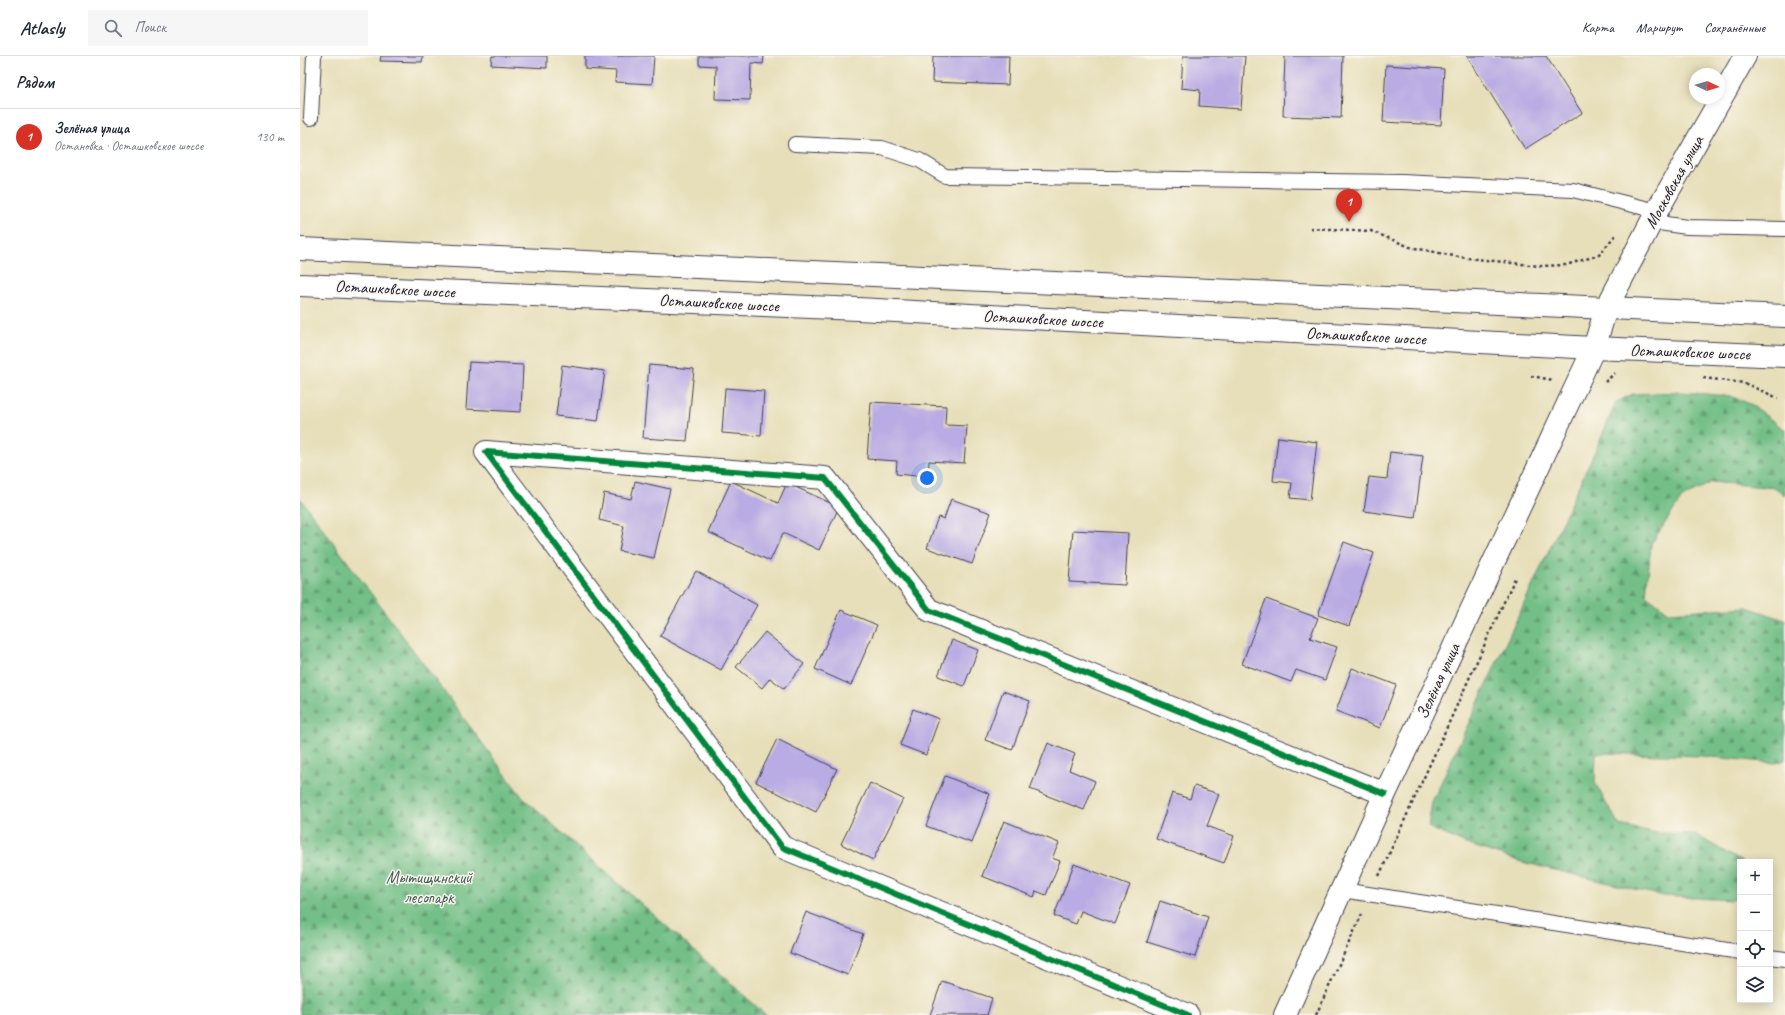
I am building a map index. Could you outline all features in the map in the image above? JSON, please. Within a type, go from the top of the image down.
[{"type":"street","name":"Московская улица","points":[[1594,348],[1606,309],[1650,213],[1745,56]]},
{"type":"street","name":"Осташковское шоссе","points":[[300,249],[1785,316]]},
{"type":"street","name":"Осташковское шоссе","points":[[300,285],[850,309],[1594,348],[1785,356]]},
{"type":"street","name":"Зелёная улица","points":[[1285,1015],[1386,794],[1594,348]]},
{"type":"street","points":[[1188,1015],[782,846],[486,452],[825,478],[929,610],[1386,794]]},
{"type":"lane","points":[[311,118],[314,56]]},
{"type":"lane","points":[[795,144],[882,148],[919,160],[945,176],[1409,183],[1573,190],[1650,213],[1687,226],[1785,229]]},
{"type":"lane","points":[[1342,890],[1737,952]]},
{"type":"lane","points":[[1773,957],[1785,959]]},
{"type":"path","points":[[1310,228],[1371,231],[1410,247],[1459,257],[1539,266],[1566,265],[1599,255],[1650,213]]},
{"type":"path","points":[[1604,383],[1620,369]]},
{"type":"path","points":[[1697,377],[1744,383],[1778,398]]},
{"type":"path","points":[[1316,1015],[1516,575]]},
{"type":"green space","points":[[1681,392],[1730,396],[1750,404],[1785,430],[1785,495],[1776,488],[1712,482],[1682,498],[1651,544],[1646,595],[1669,612],[1747,607],[1785,620],[1785,760],[1776,763],[1702,756],[1596,753],[1595,783],[1619,825],[1657,833],[1695,834],[1737,859],[1737,898],[1732,900],[1663,896],[1522,862],[1466,844],[1428,827],[1432,802],[1601,438],[1616,402],[1633,394]]},
{"type":"green space","name":"Мытищинский лесопарк","points":[[300,498],[523,798],[766,1015],[300,1015]]},
{"type":"building","points":[[381,56],[423,56],[422,62],[380,61]]},
{"type":"building","points":[[492,56],[547,56],[547,68],[491,65]]},
{"type":"building","points":[[585,56],[654,56],[652,84],[615,82],[616,71],[585,69]]},
{"type":"building","points":[[699,56],[764,56],[763,64],[751,63],[750,100],[715,99],[716,66],[699,65]]},
{"type":"building","points":[[933,56],[1009,56],[1008,85],[932,82]]},
{"type":"building","points":[[1183,56],[1245,56],[1241,109],[1199,106],[1200,90],[1181,88]]},
{"type":"building","points":[[1285,56],[1343,56],[1341,118],[1283,116]]},
{"type":"building","points":[[1467,56],[1546,56],[1582,113],[1525,149]]},
{"type":"building","points":[[1386,65],[1444,69],[1441,125],[1383,122]]},
{"type":"building","points":[[469,362],[523,365],[521,412],[466,409]]},
{"type":"building","points":[[562,365],[605,371],[598,421],[556,416]]},
{"type":"building","points":[[649,365],[694,369],[687,441],[643,438]]},
{"type":"building","points":[[725,388],[764,391],[761,436],[722,433]]},
{"type":"building","points":[[871,402],[946,406],[945,425],[967,426],[964,463],[929,461],[928,477],[896,474],[897,461],[867,459]]},
{"type":"building","points":[[1278,437],[1317,442],[1310,500],[1290,498],[1292,483],[1273,481]]},
{"type":"building","points":[[1390,452],[1423,456],[1415,518],[1364,511],[1369,477],[1387,479]]},
{"type":"building","points":[[635,481],[670,489],[654,558],[619,551],[624,526],[599,520],[604,493],[631,499]]},
{"type":"building","points":[[731,481],[778,503],[787,483],[839,507],[819,550],[783,533],[770,561],[708,532]]},
{"type":"building","points":[[951,499],[991,513],[972,564],[927,548],[938,517],[944,519]]},
{"type":"building","points":[[1073,530],[1128,533],[1125,585],[1069,582]]},
{"type":"building","points":[[1344,542],[1374,553],[1349,626],[1318,615]]},
{"type":"building","points":[[696,571],[757,605],[721,670],[660,636]]},
{"type":"building","points":[[1266,599],[1318,618],[1310,638],[1337,647],[1325,680],[1296,670],[1291,682],[1242,664]]},
{"type":"building","points":[[841,610],[877,625],[851,685],[815,669]]},
{"type":"building","points":[[765,632],[804,664],[784,689],[770,678],[762,688],[736,667]]},
{"type":"building","points":[[952,640],[978,650],[964,686],[938,676]]},
{"type":"building","points":[[1352,668],[1396,685],[1380,728],[1336,711]]},
{"type":"building","points":[[1003,691],[1030,701],[1012,750],[985,740]]},
{"type":"building","points":[[913,709],[939,719],[926,755],[900,745]]},
{"type":"building","points":[[777,739],[837,769],[816,812],[756,782]]},
{"type":"building","points":[[1048,743],[1075,754],[1069,770],[1095,781],[1084,810],[1030,789]]},
{"type":"building","points":[[945,776],[990,794],[972,843],[926,826]]},
{"type":"building","points":[[870,783],[903,799],[873,860],[841,844]]},
{"type":"building","points":[[1194,786],[1219,794],[1207,826],[1234,836],[1224,863],[1156,839],[1172,793],[1190,799]]},
{"type":"building","points":[[1004,821],[1059,843],[1052,858],[1060,861],[1046,895],[1036,891],[1034,897],[982,876]]},
{"type":"building","points":[[1074,864],[1130,885],[1115,924],[1081,911],[1076,924],[1054,916]]},
{"type":"building","points":[[1160,901],[1208,917],[1195,957],[1147,942]]},
{"type":"building","points":[[806,912],[863,934],[848,975],[790,953]]},
{"type":"building","points":[[942,981],[992,998],[987,1015],[930,1015]]},
{"type":"cycle path","points":[[1188,1015],[782,847],[486,452],[825,478],[929,610],[1385,794]]},
{"type":"place","name":"Зелёная улица","points":[[1349,222]]}]
